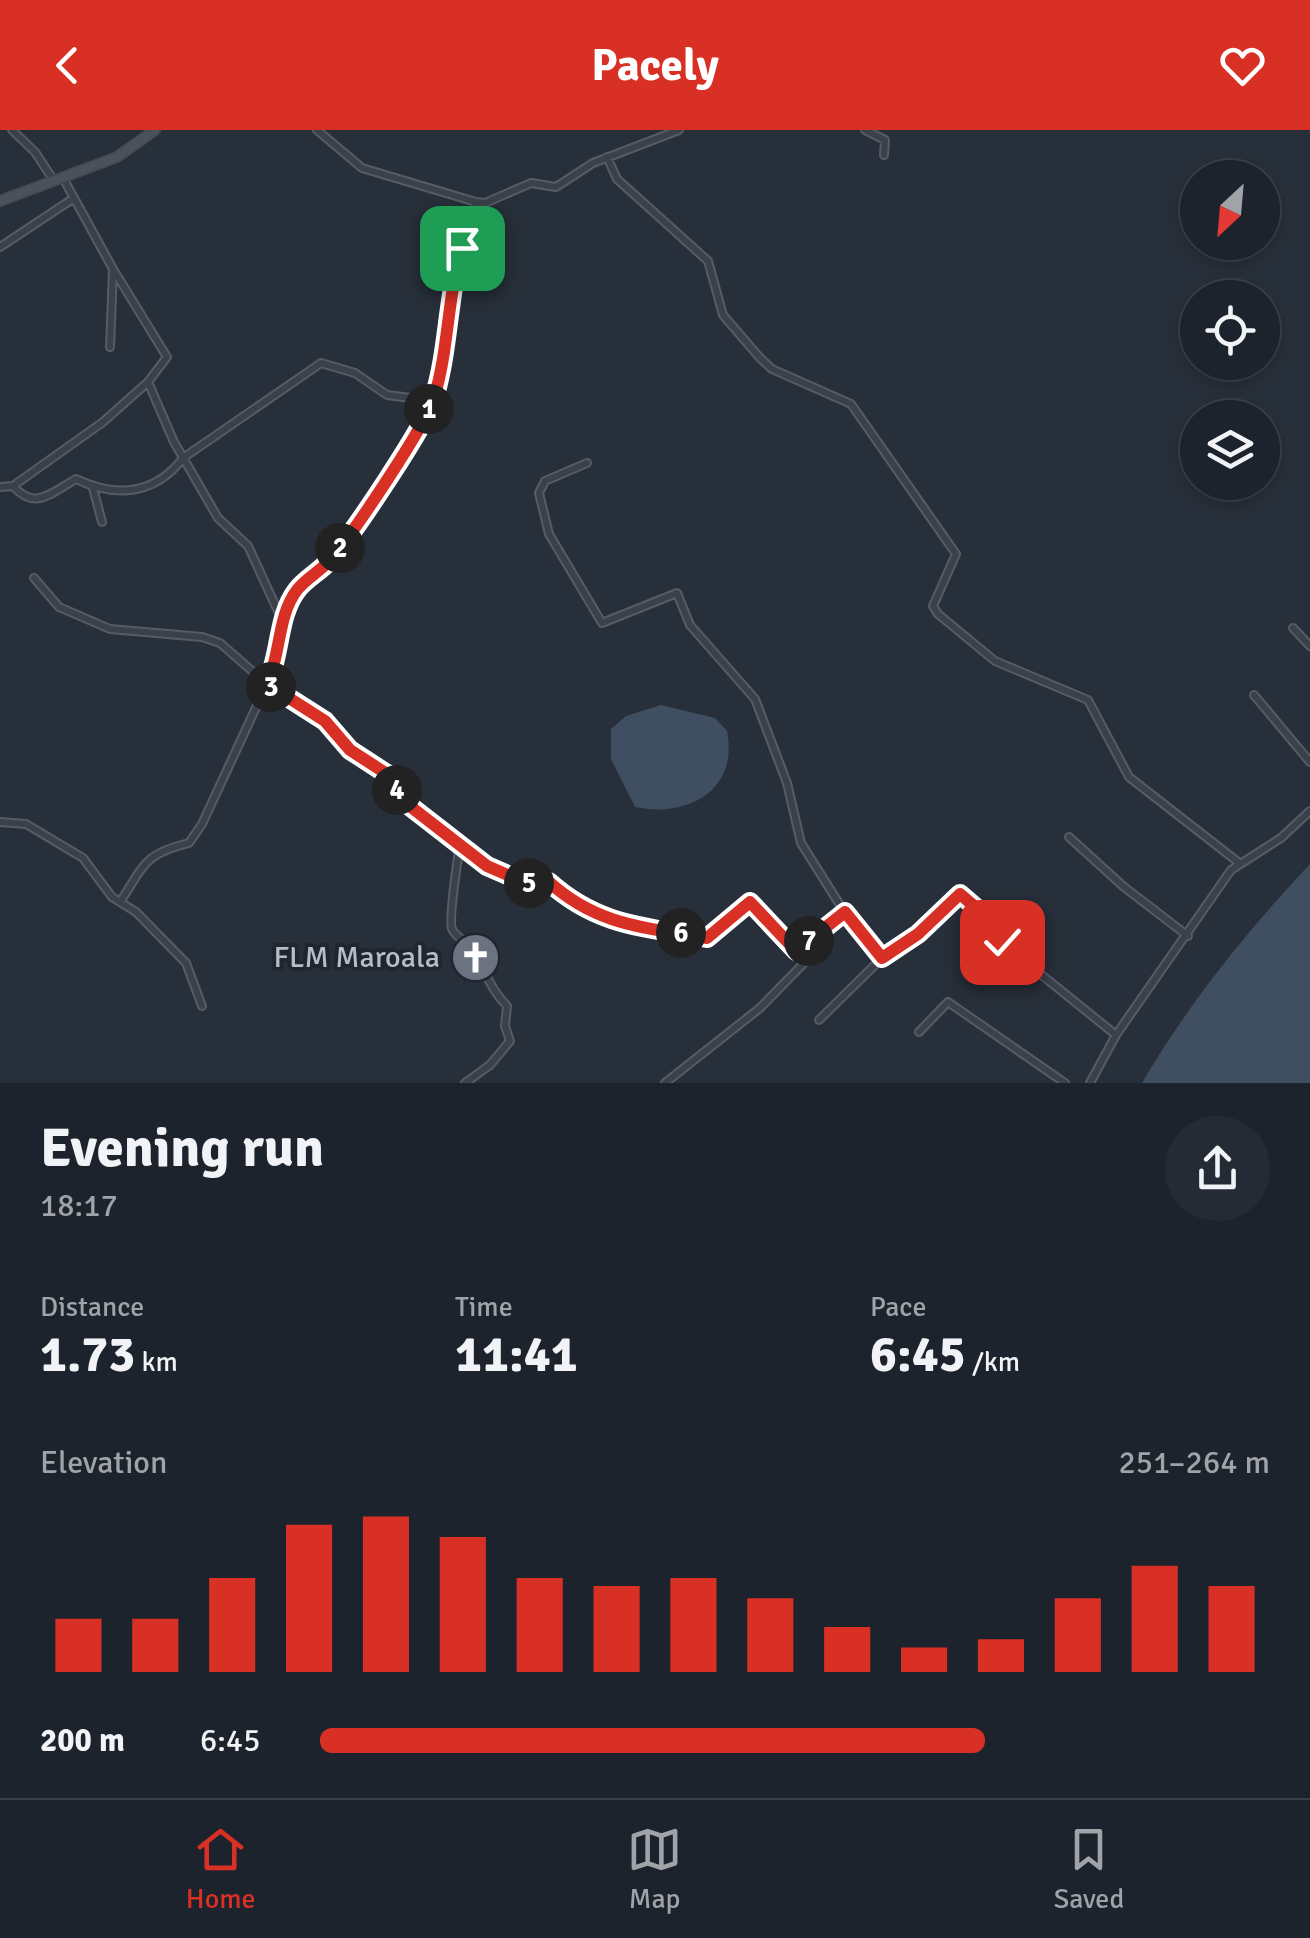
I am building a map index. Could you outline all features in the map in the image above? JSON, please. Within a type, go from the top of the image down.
[{"type":"main road","points":[[0,201],[117,156],[155,130]]},
{"type":"street","points":[[0,487],[13,486],[103,422],[148,382],[167,357],[74,198],[12,130]]},
{"type":"street","points":[[317,130],[362,168],[485,203],[531,183],[556,187],[608,157],[679,130]]},
{"type":"street","points":[[864,130],[886,140],[884,154]]},
{"type":"street","points":[[608,157],[617,179],[708,261],[723,315],[760,358],[772,370],[852,404],[956,554],[933,606],[938,614],[976,650],[995,661],[1088,700],[1129,778],[1238,862]]},
{"type":"street","points":[[0,247],[74,198]]},
{"type":"street","points":[[120,902],[138,866],[163,849],[189,843],[202,824],[279,660],[283,624],[296,591],[329,562],[351,534],[434,402],[453,278],[476,202]]},
{"type":"street","points":[[110,348],[114,329],[113,269]]},
{"type":"street","points":[[13,486],[26,500],[36,502],[76,479],[124,492],[147,486],[170,476],[183,458],[321,363],[355,373],[387,395],[434,402]]},
{"type":"street","points":[[148,382],[183,458],[218,518],[248,546],[283,624]]},
{"type":"street","points":[[587,463],[545,481],[539,493],[549,534],[602,623],[678,593],[690,625],[755,699],[787,783],[801,843],[845,912],[882,958]]},
{"type":"street","points":[[92,486],[102,522]]},
{"type":"street","points":[[34,578],[59,607],[110,630],[202,637],[220,643],[267,684],[325,721],[350,750],[387,774],[402,800],[487,866],[526,883],[549,882],[576,906],[603,918],[707,938]]},
{"type":"street","points":[[1293,628],[1310,646]]},
{"type":"street","points":[[1254,694],[1310,762]]},
{"type":"street","points":[[1090,1083],[1116,1035],[1238,862],[1281,838],[1310,811]]},
{"type":"street","points":[[0,822],[26,824],[72,850],[120,902],[136,912],[186,963],[202,1006]]},
{"type":"street","points":[[1069,836],[1124,887],[1188,936]]},
{"type":"street","points":[[460,842],[457,895],[449,909],[453,930],[469,947],[493,992],[507,1006],[505,1026],[510,1041],[490,1065],[465,1083]]},
{"type":"street","points":[[819,1020],[882,958],[918,934],[960,894],[1002,930],[1002,943],[1116,1035]]},
{"type":"street","points":[[665,1083],[771,997],[804,963],[750,902],[693,947]]},
{"type":"street","points":[[796,951],[845,912]]},
{"type":"street","points":[[919,1032],[948,1002],[1065,1083]]},
{"type":"water","points":[[661,705],[715,718],[727,731],[729,752],[725,770],[705,796],[690,804],[673,808],[635,807],[611,759],[611,729],[626,716]]},
{"type":"water","points":[[1310,864],[1310,1083],[1142,1083],[1220,969]]},
{"type":"place","name":"FLM Maroala","points":[[475,957]]},
{"type":"route","points":[[462,248],[453,278],[434,402],[351,534],[329,562],[296,591],[283,624],[279,660],[267,684],[325,721],[350,750],[387,774],[402,800],[487,866],[526,883],[549,882],[576,906],[603,918],[707,938],[750,902],[796,951],[845,912],[882,958],[902,941],[918,934],[960,894],[1002,930],[1002,942]]}]
